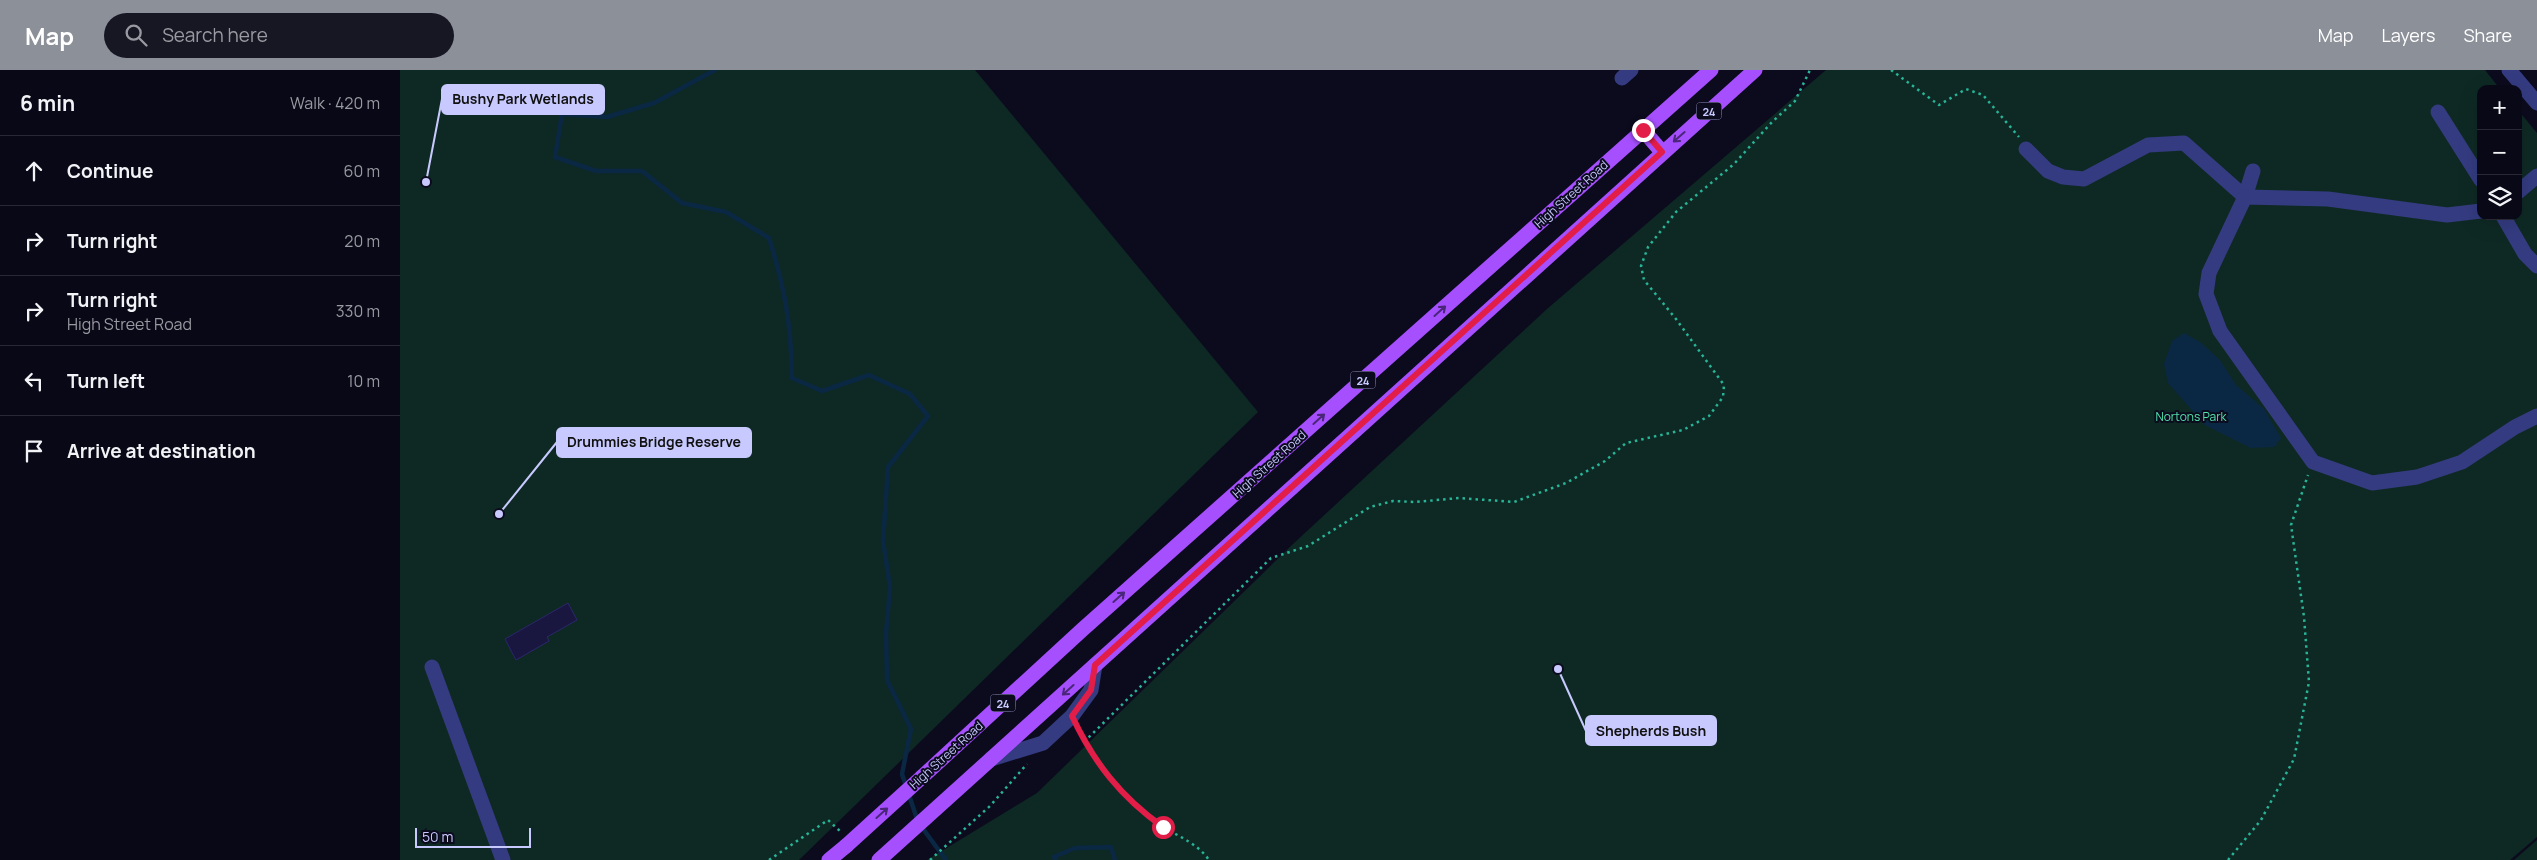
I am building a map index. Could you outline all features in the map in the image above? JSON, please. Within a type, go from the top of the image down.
[{"type":"main road","name":"High Street Road","points":[[829,860],[844,839],[922,777],[1083,630],[1711,70]]},
{"type":"main road","name":"24","points":[[879,860],[1755,70]]},
{"type":"main road","points":[[1643,130],[1662,152]]},
{"type":"street","points":[[2509,70],[2537,103]]},
{"type":"street","points":[[2438,112],[2478,175]]},
{"type":"street","points":[[2026,149],[2048,171],[2063,177],[2084,179],[2148,145],[2184,143],[2245,197],[2328,199],[2447,215],[2477,211]]},
{"type":"street","points":[[2253,171],[2245,197],[2210,273],[2206,294],[2220,331],[2313,462],[2372,483],[2417,477],[2462,462],[2515,427],[2537,416]]},
{"type":"street","points":[[2522,189],[2537,176]]},
{"type":"street","points":[[2505,220],[2525,254],[2537,266]]},
{"type":"street","points":[[991,759],[1043,743],[1072,716],[1091,690],[1095,665]]},
{"type":"street","points":[[432,666],[503,860]]},
{"type":"path","points":[[1084,742],[1270,558],[1308,546],[1370,507],[1393,501],[1415,502],[1459,498],[1514,502],[1566,483],[1605,461],[1626,443],[1683,430],[1709,416],[1724,397],[1724,385],[1676,318],[1644,280],[1641,266],[1648,247],[1676,212],[1734,164],[1772,122],[1795,101],[1810,70]]},
{"type":"path","points":[[1891,70],[1939,105],[1966,89],[1983,94],[2011,126],[2026,149]]},
{"type":"path","points":[[2228,860],[2261,820],[2294,759],[2309,682],[2304,618],[2291,525],[2313,462]]},
{"type":"path","points":[[1072,716],[1084,742],[1100,767],[1139,810],[1201,849],[1209,860]]},
{"type":"path","points":[[930,860],[990,806],[1032,760],[1043,743]]},
{"type":"path","points":[[768,860],[828,820],[844,839]]},
{"type":"green space","points":[[400,70],[975,70],[1258,412],[799,860],[400,860]]},
{"type":"green space","name":"Nortons Park","points":[[1826,70],[2485,70],[2497,85],[2477,85],[2477,220],[2522,220],[2522,115],[2537,133],[2537,837],[2510,860],[927,860],[1037,793],[1293,544],[1547,309]]},
{"type":"green space","points":[[2537,840],[2537,860],[2514,860]]},
{"type":"water","points":[[2184,333],[2200,342],[2220,360],[2236,385],[2264,409],[2281,438],[2274,447],[2251,448],[2205,425],[2168,383],[2164,364],[2172,341]]},
{"type":"building","points":[[568,603],[577,620],[547,637],[549,641],[516,660],[505,639]]},
{"type":"waterway","points":[[715,70],[654,103],[607,117],[562,114],[555,157],[596,171],[642,171],[682,203],[726,212],[769,238],[786,307],[792,378],[822,391],[869,375],[910,394],[928,416],[888,467],[883,541],[890,587],[886,633],[887,680],[911,729],[902,774],[918,822],[946,860]]},
{"type":"waterway","points":[[1056,860],[1054,857],[1075,848],[1111,847],[1115,860]]},
{"type":"place","name":"Bushy Park Wetlands","points":[[426,182]]},
{"type":"place","name":"Drummies Bridge Reserve","points":[[499,514]]},
{"type":"place","name":"Shepherds Bush","points":[[1558,669]]},
{"type":"route","points":[[1163,827],[1139,810],[1100,767],[1084,742],[1072,716],[1091,690],[1095,665],[1662,152],[1643,130]]}]
